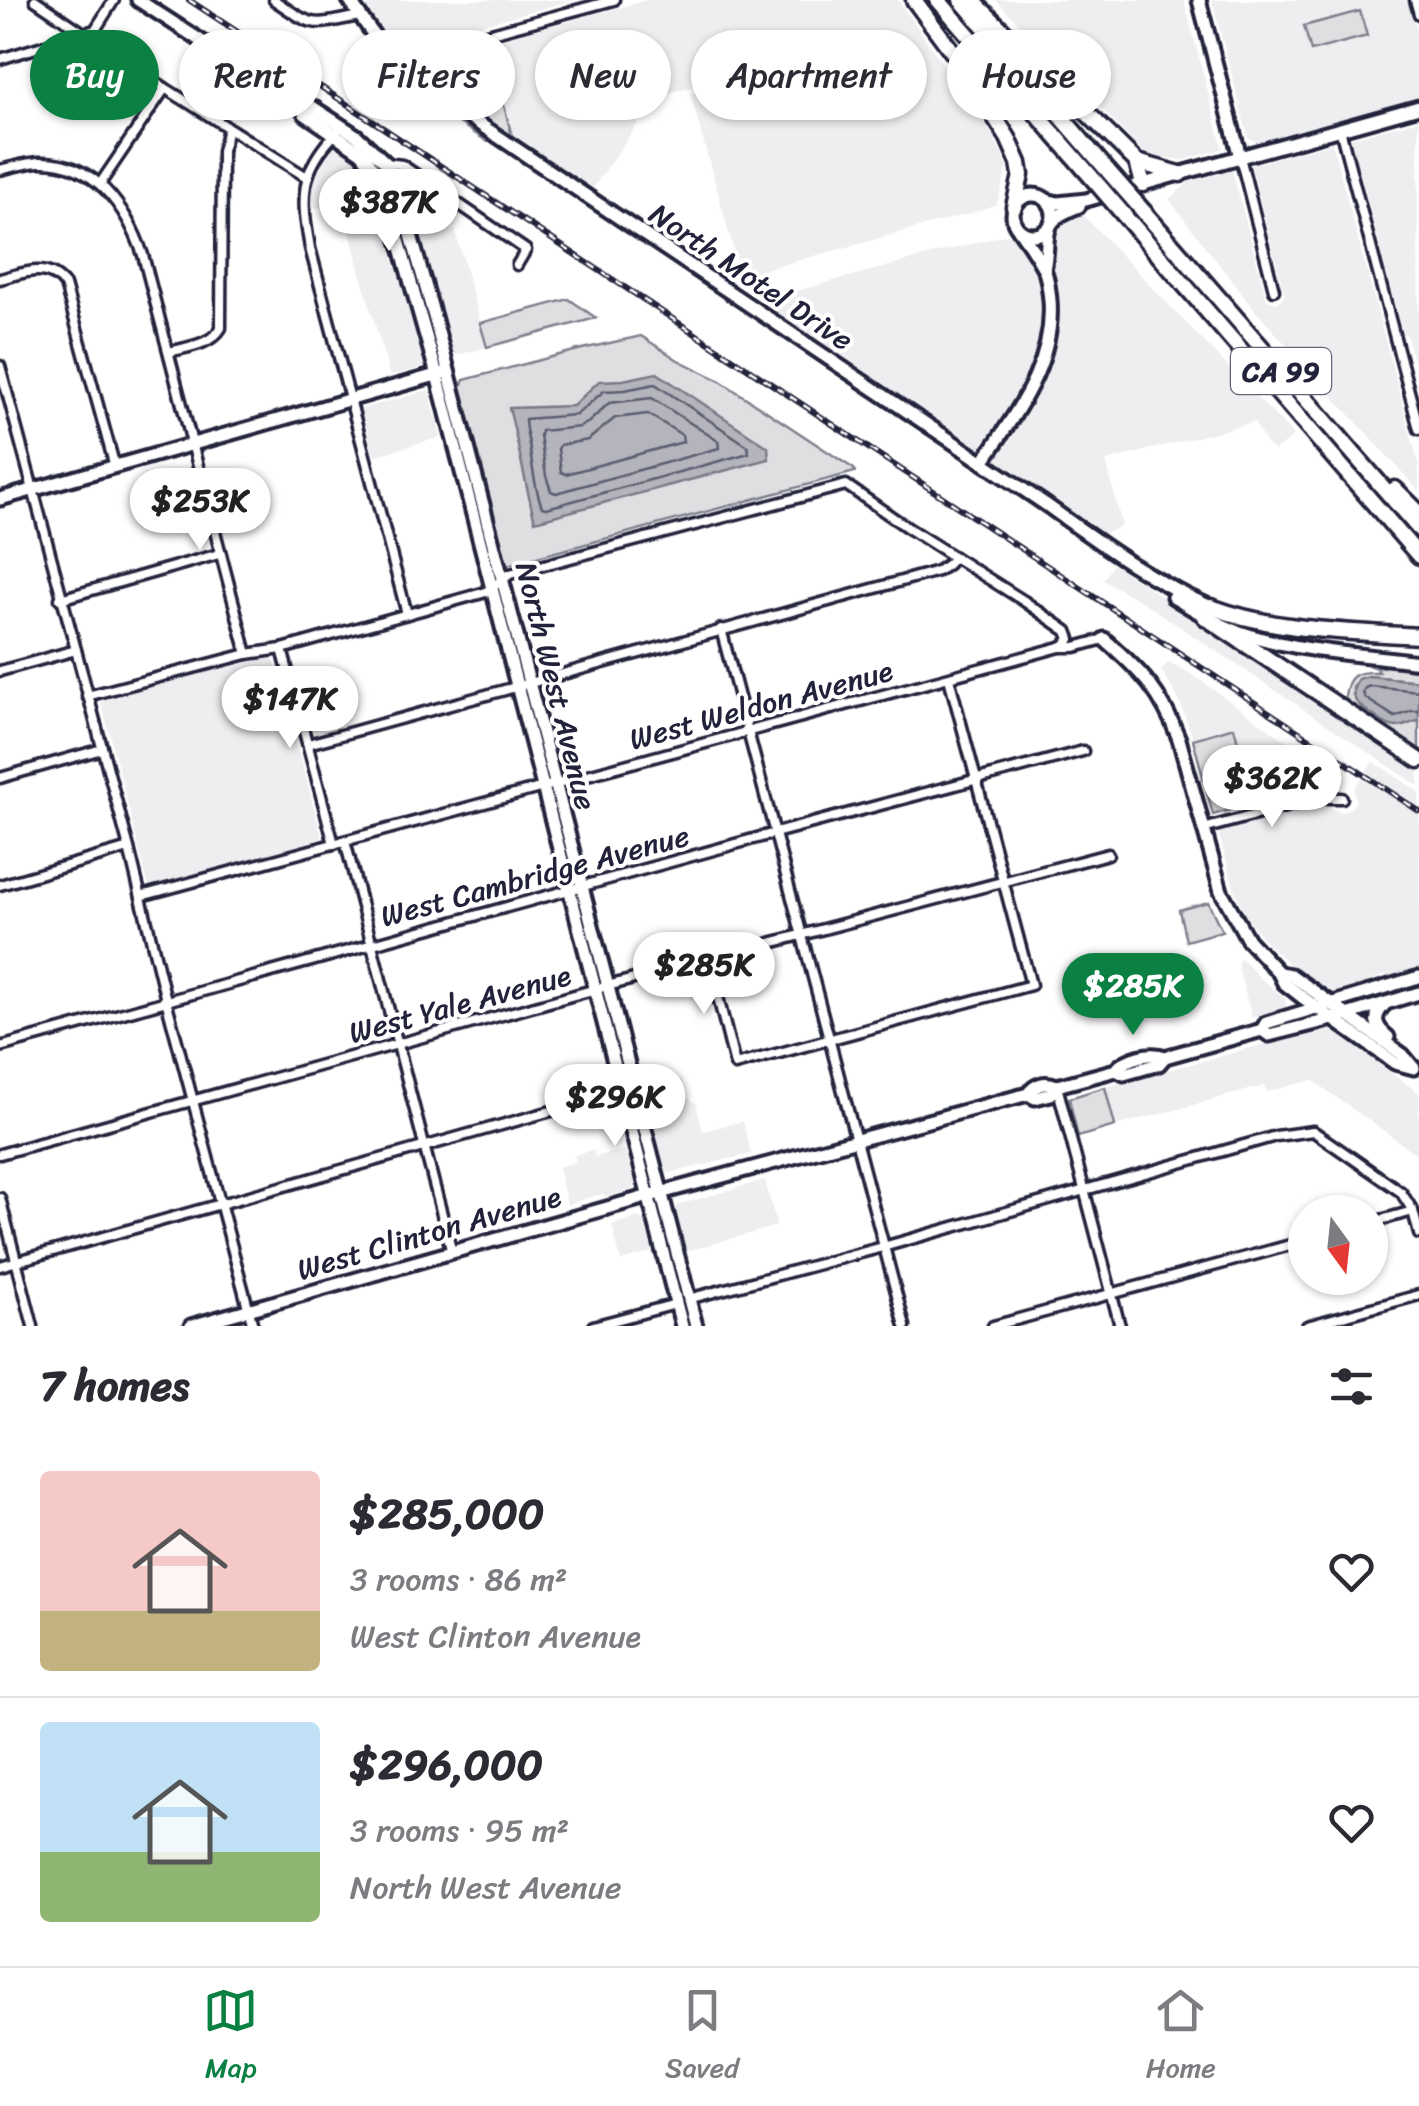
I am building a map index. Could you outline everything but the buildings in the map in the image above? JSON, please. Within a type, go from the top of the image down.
[{"type":"highway","points":[[914,0],[960,62],[1008,138],[1021,175],[1014,207]]},
{"type":"highway","name":"CA 99","points":[[938,0],[1419,556]]},
{"type":"highway","name":"CA 99","points":[[961,0],[1419,529]]},
{"type":"highway","points":[[972,0],[1137,162],[1144,184]]},
{"type":"highway","points":[[1137,162],[1180,174]]},
{"type":"highway","points":[[1322,418],[1419,513]]},
{"type":"highway","points":[[1395,528],[1419,563]]},
{"type":"highway","points":[[1208,612],[1284,627],[1419,636]]},
{"type":"highway","points":[[1208,612],[1419,760]]},
{"type":"main road","points":[[138,0],[184,30]]},
{"type":"main road","points":[[349,0],[359,16]]},
{"type":"main road","points":[[1199,0],[1240,157]]},
{"type":"main road","name":"North Motel Drive","points":[[359,16],[369,30]]},
{"type":"main road","points":[[1044,269],[1013,219],[1014,207],[1028,195],[1062,203],[1086,200],[1419,107]]},
{"type":"main road","name":"North West Avenue","points":[[322,113],[357,136],[400,196],[430,302],[492,588],[550,785],[682,1301],[696,1326]]},
{"type":"main road","points":[[314,120],[380,163]]},
{"type":"main road","name":"North Motel Drive","points":[[474,120],[1126,562],[1208,612],[1248,634],[1270,640],[1419,662]]},
{"type":"main road","name":"North West Avenue","points":[[380,163],[403,256],[443,374],[503,580],[523,684]]},
{"type":"main road","points":[[983,462],[1034,384],[1044,359],[1050,316],[1045,240],[1052,211],[1046,200]]},
{"type":"main road","points":[[1020,230],[1036,234],[1086,200]]},
{"type":"main road","points":[[392,214],[400,223],[405,241],[414,244]]},
{"type":"main road","points":[[403,256],[411,258],[430,302]]},
{"type":"main road","points":[[0,499],[443,374]]},
{"type":"main road","points":[[1104,639],[1134,665],[1163,702],[1179,739],[1222,891],[1235,920],[1256,950],[1279,974],[1291,975],[1395,1063],[1417,1070]]},
{"type":"main road","name":"West Clinton Avenue","points":[[191,1326],[1028,1094],[1033,1087],[1048,1082],[1057,1086],[1116,1070],[1124,1074],[1159,1064],[1165,1057],[1262,1030],[1266,1023],[1419,977]]},
{"type":"main road","name":"West Clinton Avenue","points":[[1262,1030],[1269,1035],[1419,993]]},
{"type":"main road","points":[[1386,1003],[1378,1010],[1376,1020],[1378,1029],[1393,1041],[1394,1049]]},
{"type":"main road","points":[[1339,1017],[1394,1049],[1417,1070]]},
{"type":"main road","name":"North West Avenue","points":[[682,1301],[682,1326]]},
{"type":"street","points":[[35,0],[80,30]]},
{"type":"street","points":[[95,30],[114,0]]},
{"type":"street","points":[[274,0],[314,24],[359,16]]},
{"type":"street","points":[[502,30],[614,0]]},
{"type":"street","points":[[1417,0],[1419,14]]},
{"type":"street","points":[[0,59],[30,50]]},
{"type":"street","points":[[159,84],[305,176]]},
{"type":"street","points":[[100,184],[165,88]]},
{"type":"street","points":[[169,352],[208,341],[221,328],[222,151],[228,129]]},
{"type":"street","points":[[1340,129],[1419,429]]},
{"type":"street","points":[[334,133],[305,176],[310,248],[408,614]]},
{"type":"street","points":[[1240,157],[1274,290]]},
{"type":"street","points":[[0,170],[50,162],[79,170],[100,184],[124,212],[138,241],[169,352],[247,654]]},
{"type":"street","points":[[380,163],[402,165],[526,250],[517,265]]},
{"type":"street","points":[[400,196],[408,184],[427,184]]},
{"type":"street","points":[[0,279],[32,271],[51,272],[64,285],[115,467]]},
{"type":"street","points":[[0,366],[253,1326]]},
{"type":"street","points":[[87,696],[408,614],[486,592],[510,574],[846,484],[1067,630],[1070,639],[1060,647]]},
{"type":"street","points":[[60,599],[220,554]]},
{"type":"street","points":[[308,744],[938,570],[954,557]]},
{"type":"street","points":[[721,629],[904,1326]]},
{"type":"street","name":"West Weldon Avenue","points":[[141,896],[1060,647],[1104,639]]},
{"type":"street","points":[[282,649],[334,844]]},
{"type":"street","points":[[0,671],[76,650]]},
{"type":"street","points":[[709,961],[735,1065],[1031,985],[949,678]]},
{"type":"street","points":[[0,778],[102,749]]},
{"type":"street","name":"West Cambridge Avenue","points":[[0,1047],[1083,751]]},
{"type":"street","points":[[1204,828],[1319,798],[1342,798]]},
{"type":"street","points":[[345,841],[452,1253]]},
{"type":"street","points":[[0,885],[129,848]]},
{"type":"street","name":"West Yale Avenue","points":[[0,1154],[1108,854]]},
{"type":"street","points":[[1057,1086],[1120,1326]]},
{"type":"street","points":[[0,1266],[628,1090]]},
{"type":"street","points":[[593,1326],[1276,1136],[1312,1131],[1400,1192],[1413,1211],[1419,1234]]},
{"type":"street","points":[[0,1198],[34,1326]]},
{"type":"street","points":[[1388,1218],[1413,1211]]},
{"type":"street","points":[[993,1326],[1288,1246]]},
{"type":"street","points":[[1307,1326],[1419,1296]]},
{"type":"shaded area","points":[[389,0],[573,0],[462,30],[383,30],[352,10]]},
{"type":"shaded area","points":[[647,0],[898,0],[919,30],[691,30],[691,87],[671,92],[671,30],[535,30]]},
{"type":"shaded area","points":[[996,0],[1184,0],[1223,149],[1183,160],[1146,155],[1111,119],[1111,30],[1025,30]]},
{"type":"shaded area","points":[[1212,0],[1409,0],[1419,38],[1419,99],[1257,142],[1248,137]]},
{"type":"shaded area","points":[[1360,11],[1367,36],[1311,51],[1304,26]]},
{"type":"shaded area","points":[[535,30],[535,120],[640,120],[582,204],[488,142],[511,136],[507,120],[515,120],[515,35]]},
{"type":"shaded area","points":[[927,41],[947,70],[947,120],[982,120],[1008,167],[997,204],[741,276],[698,120],[927,120]]},
{"type":"shaded area","points":[[455,120],[508,120],[512,136],[488,142]]},
{"type":"shaded area","points":[[1419,120],[1418,201],[1419,383],[1351,138]]},
{"type":"shaded area","points":[[1332,143],[1419,465],[1419,491],[1252,307],[1169,199],[1189,182],[1232,170],[1267,300],[1277,303],[1285,296],[1251,165]]},
{"type":"shaded area","points":[[336,145],[349,151],[374,184],[425,360],[420,368],[390,376],[344,205],[312,208],[313,181]]},
{"type":"shaded area","points":[[1082,214],[1294,436],[1274,451],[1254,422],[1106,461],[1122,526],[1089,540],[771,329],[758,311],[763,300]]},
{"type":"shaded area","points":[[455,230],[487,347],[457,355],[452,353],[420,239]]},
{"type":"shaded area","points":[[569,299],[596,318],[487,347],[480,323]]},
{"type":"shaded area","points":[[641,336],[719,380],[855,472],[507,565],[461,386],[464,380]]},
{"type":"shaded area","points":[[429,390],[441,437],[374,456],[361,409]]},
{"type":"shaded area","points":[[1113,564],[1419,767],[1419,786],[1144,603],[1103,580]]},
{"type":"shaded area","points":[[256,658],[274,659],[322,838],[149,887],[101,701]]},
{"type":"shaded area","points":[[1169,662],[1342,780],[1254,803],[1235,728],[1193,739],[1179,700],[1161,670]]},
{"type":"shaded area","points":[[1384,663],[1419,668],[1419,681],[1369,676],[1358,679],[1353,696],[1404,726],[1419,721],[1419,752],[1357,712],[1345,698],[1354,676],[1379,672],[1368,665],[1383,667]]},
{"type":"shaded area","points":[[1234,727],[1254,803],[1213,815],[1193,739]]},
{"type":"shaded area","points":[[1373,761],[1419,792],[1419,967],[1333,994],[1293,968],[1262,938],[1235,891],[1219,835],[1223,829],[1320,804],[1341,812],[1351,808],[1356,800],[1354,789]]},
{"type":"shaded area","points":[[1208,902],[1222,931],[1186,941],[1179,910]]},
{"type":"shaded area","points":[[1241,958],[1286,999],[1286,1007],[1252,1018],[1237,963]]},
{"type":"shaded area","points":[[1327,1030],[1419,1093],[1419,1156],[1312,1080],[1267,1092],[1264,1086],[1115,1126],[1105,1087]]},
{"type":"shaded area","points":[[681,1079],[686,1097],[696,1103],[703,1131],[743,1121],[751,1154],[669,1173],[664,1170],[643,1089]]},
{"type":"shaded area","points":[[1105,1087],[1115,1126],[1078,1137],[1069,1098]]},
{"type":"shaded area","points":[[625,1149],[635,1185],[631,1190],[567,1205],[558,1167],[576,1162],[574,1155],[593,1150],[595,1157]]},
{"type":"shaded area","points":[[765,1180],[777,1226],[683,1252],[673,1214],[678,1205]]},
{"type":"shaded area","points":[[638,1217],[645,1221],[652,1252],[621,1261],[612,1225]]},
{"type":"water","points":[[657,373],[768,447],[769,459],[535,521],[509,408],[573,406],[599,381]]},
{"type":"water","points":[[1369,676],[1419,681],[1419,721],[1390,726],[1359,705],[1353,691],[1358,679]]},
{"type":"railway","points":[[189,0],[1419,811]]}]
